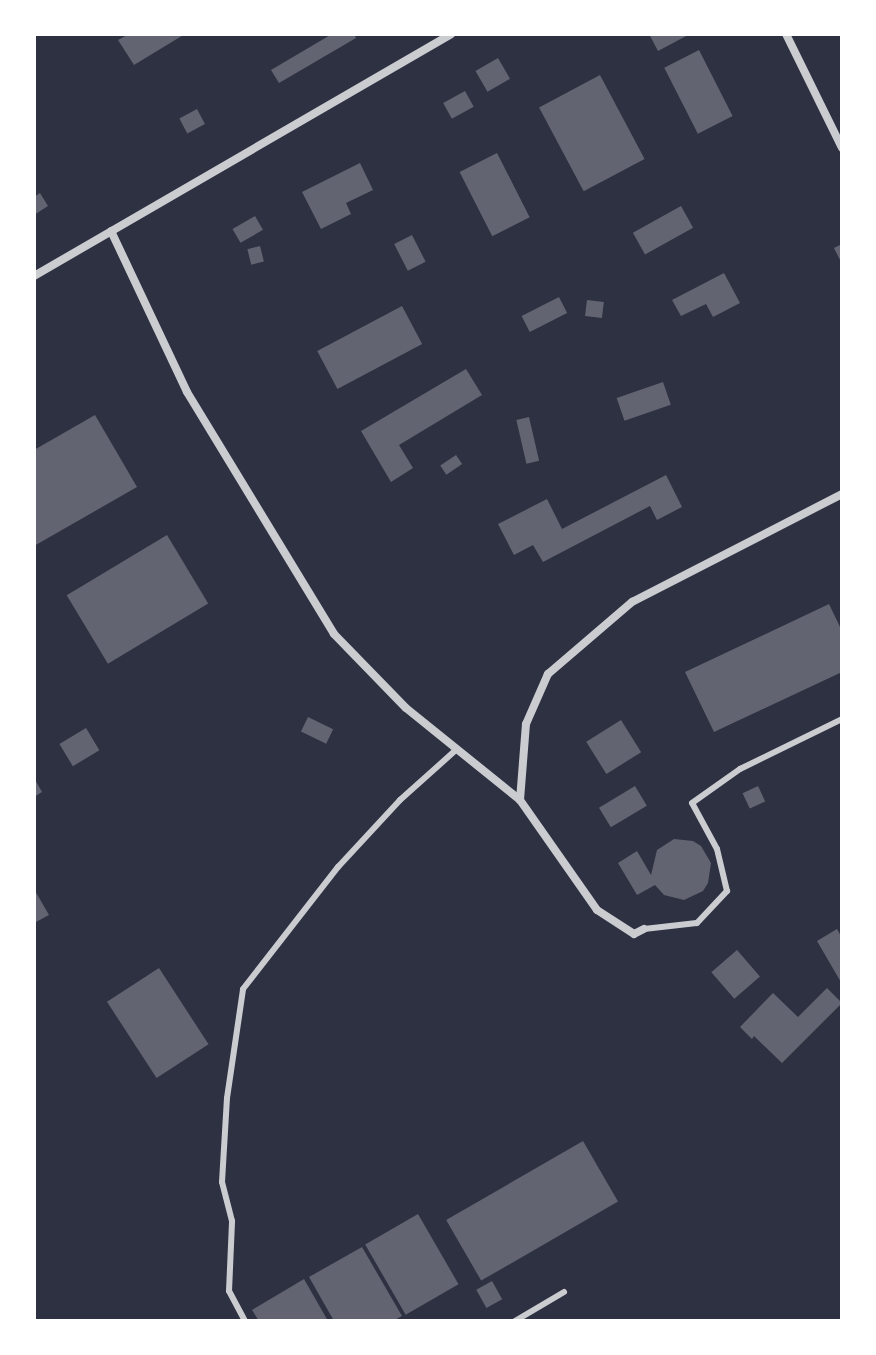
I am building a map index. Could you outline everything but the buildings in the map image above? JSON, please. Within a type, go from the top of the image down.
[{"type":"street","points":[[34,276],[451,34]]},
{"type":"street","points":[[786,34],[842,148]]},
{"type":"street","points":[[111,231],[187,392],[334,634],[406,708],[520,800],[597,910],[634,934],[644,929]]},
{"type":"street","points":[[520,800],[526,724],[548,674],[632,602],[842,494]]},
{"type":"lane","points":[[644,929],[697,923],[727,891],[717,849],[692,803],[740,769],[842,719]]},
{"type":"lane","points":[[245,1321],[229,1291],[232,1221],[222,1182],[227,1098],[243,989],[338,867],[400,800],[457,749]]},
{"type":"lane","points":[[515,1321],[564,1292]]}]
